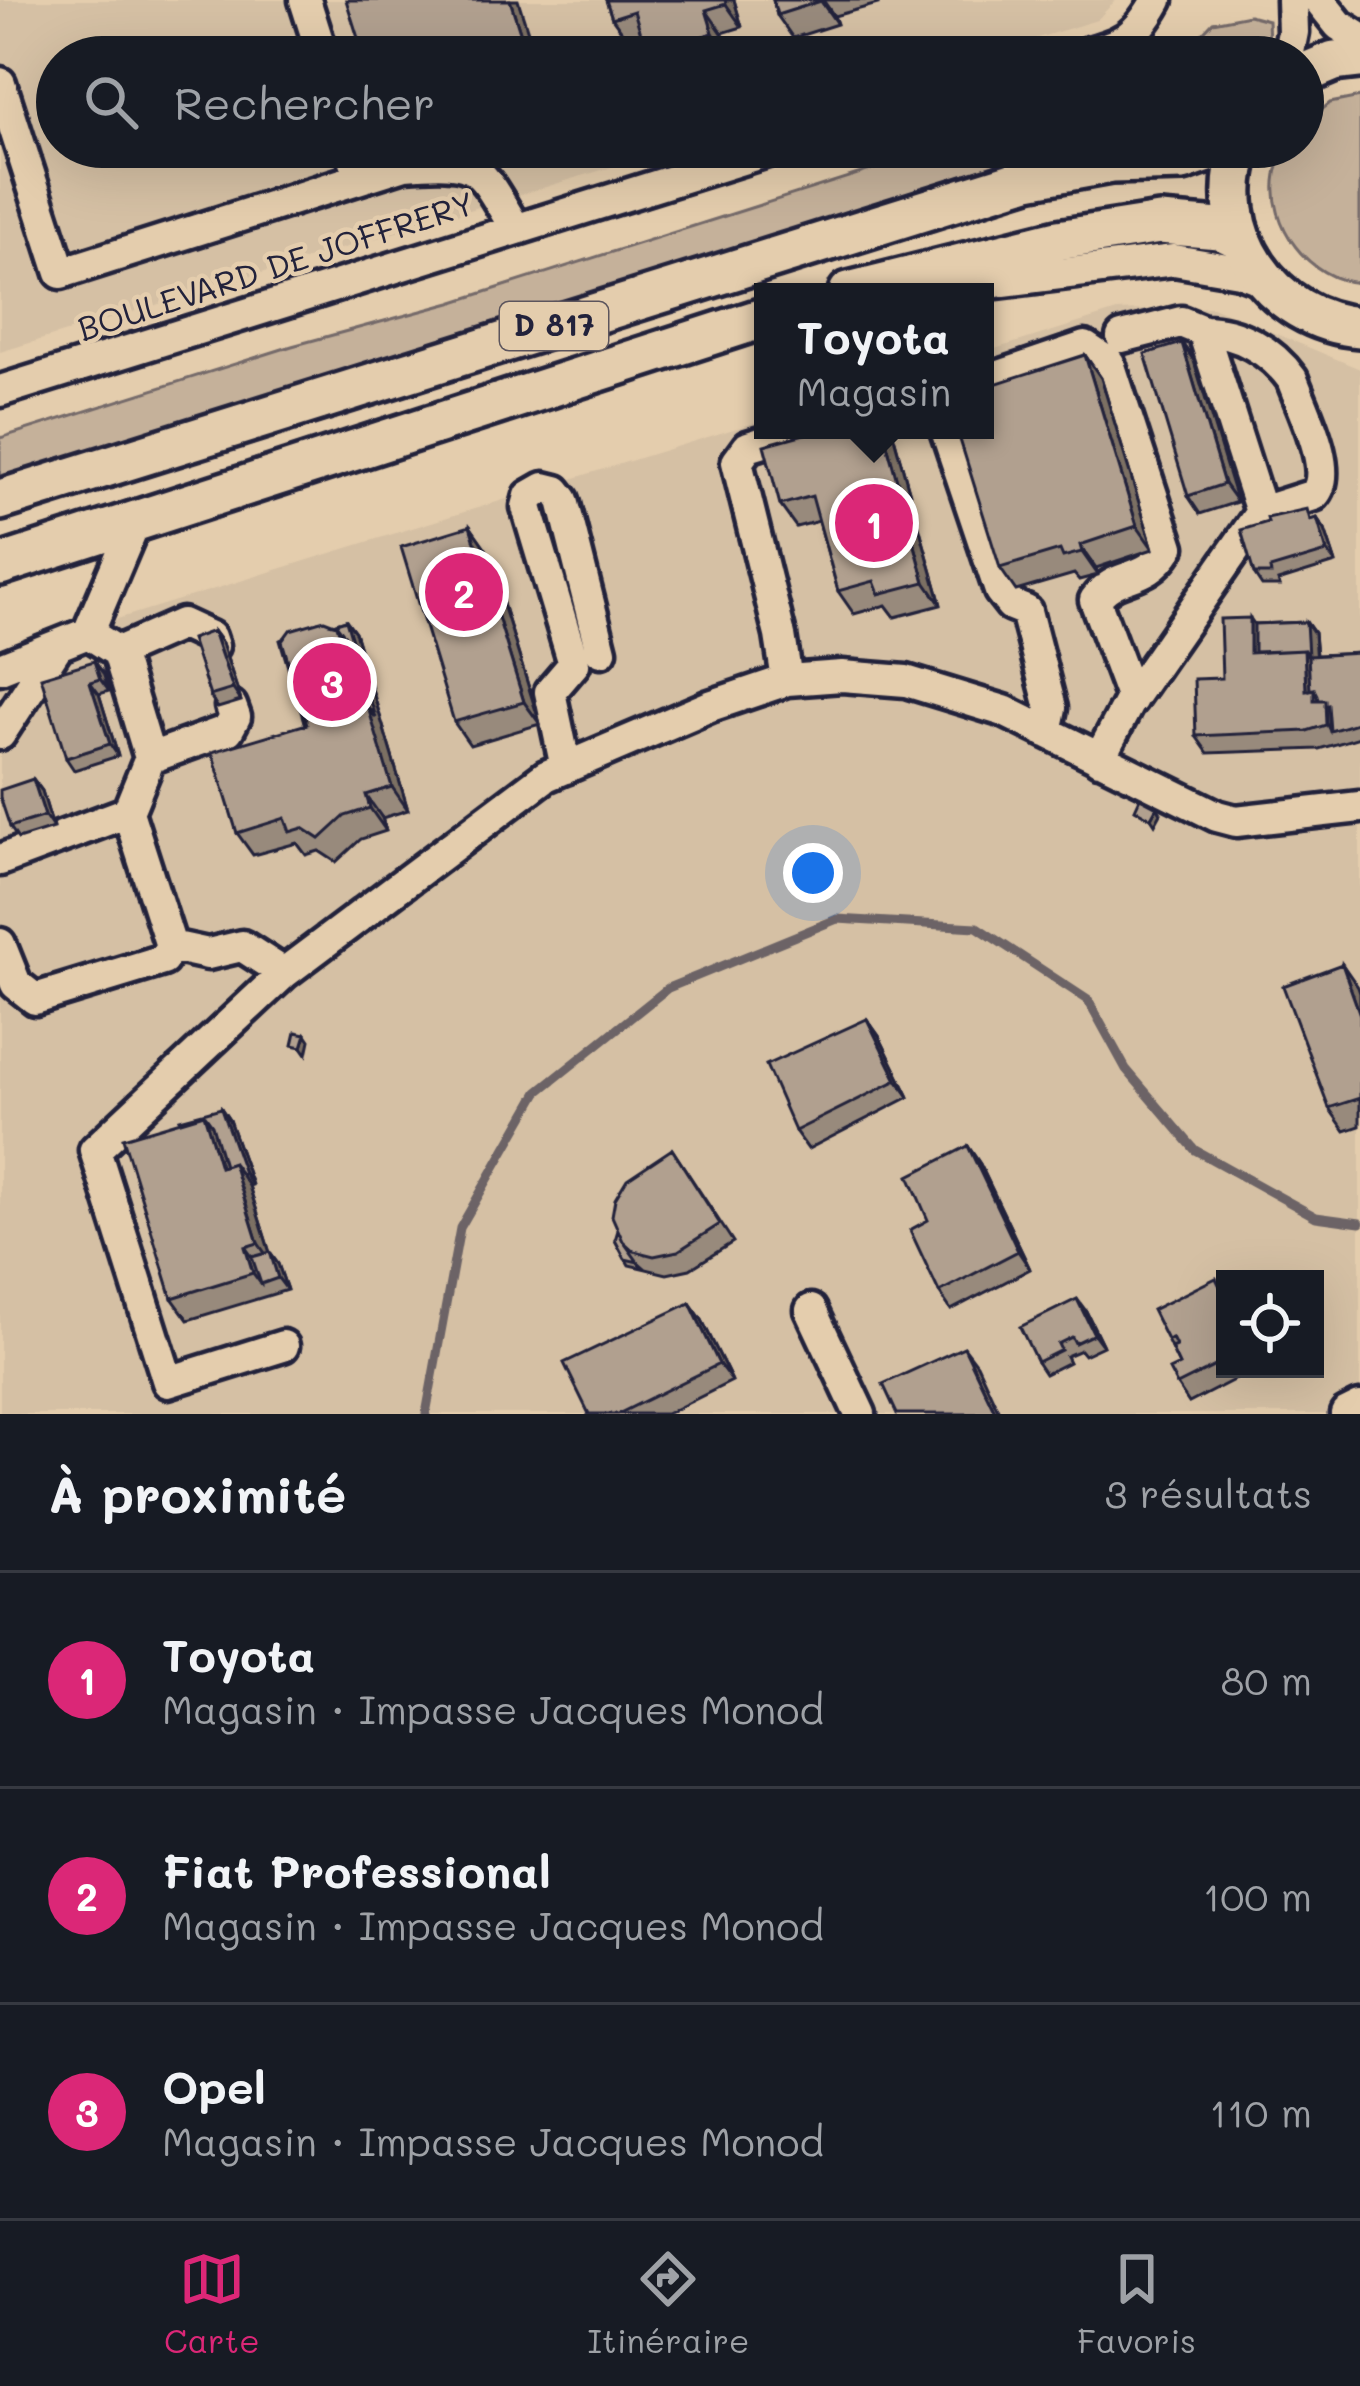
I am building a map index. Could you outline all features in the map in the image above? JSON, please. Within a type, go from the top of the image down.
[{"type":"main road","points":[[1324,65],[1360,58]]},
{"type":"main road","name":"D 817","points":[[0,500],[1028,178],[1083,168]]},
{"type":"main road","points":[[1234,168],[1232,202],[1240,238],[1263,280],[1300,309],[1354,331]]},
{"type":"main road","points":[[884,283],[1058,239],[1160,224],[1219,229],[1240,238]]},
{"type":"main road","name":"D 817","points":[[0,565],[754,321]]},
{"type":"street","points":[[305,0],[316,36]]},
{"type":"street","points":[[1132,36],[1157,0]]},
{"type":"street","points":[[1292,0],[1292,36]]},
{"type":"street","points":[[1319,0],[1340,25],[1360,38]]},
{"type":"street","points":[[0,82],[61,273],[392,168]]},
{"type":"street","points":[[357,168],[360,178]]},
{"type":"street","points":[[473,168],[481,172],[515,228]]},
{"type":"street","name":"BOULEVARD DE JOFFRERY","points":[[0,391],[711,168]]},
{"type":"street","points":[[989,283],[1174,260],[1263,280]]},
{"type":"street","points":[[1099,759],[1132,699],[1261,512],[1314,495],[1321,489],[1324,471],[1292,379],[1247,342],[1181,322],[1122,337]]},
{"type":"street","points":[[1203,331],[1261,512]]},
{"type":"street","points":[[994,378],[1085,347],[1109,363],[1169,548],[1156,568],[1106,586],[1095,600],[1132,699]]},
{"type":"street","points":[[774,439],[748,447],[737,462],[787,680]]},
{"type":"street","points":[[949,439],[1000,592],[1026,611],[1051,708],[1046,732]]},
{"type":"street","points":[[566,767],[550,692],[574,664],[527,507],[530,496],[544,488],[556,491],[563,500],[602,652]]},
{"type":"street","points":[[0,668],[88,633],[135,522]]},
{"type":"street","points":[[118,652],[182,624],[210,638],[213,646]]},
{"type":"street","points":[[0,944],[16,984],[35,999],[163,960],[171,946],[128,812],[150,758],[118,652],[88,633]]},
{"type":"street","points":[[0,700],[58,645]]},
{"type":"street","points":[[0,734],[58,645]]},
{"type":"street","points":[[283,1346],[169,1382],[95,1150],[284,973],[546,776],[710,706],[787,680],[842,676],[906,681],[1004,711],[1217,816],[1236,821],[1360,807]]},
{"type":"street","points":[[150,758],[228,730],[235,717],[231,706]]},
{"type":"street","points":[[0,860],[128,812]]},
{"type":"street","points":[[171,946],[208,953],[242,946],[284,973]]},
{"type":"street","points":[[811,1310],[860,1414]]},
{"type":"street","points":[[1346,1414],[1360,1408]]},
{"type":"shaded area","points":[[0,0],[1116,0],[1097,20],[1044,36],[36,36],[36,168],[609,168],[0,352]]},
{"type":"shaded area","points":[[1249,15],[1268,20],[1269,36],[1200,36],[1213,22]]},
{"type":"shaded area","points":[[1360,97],[1360,283],[1341,280],[1309,261],[1285,230],[1278,212],[1278,168],[1324,168],[1324,108]]},
{"type":"shaded area","points":[[877,168],[984,168],[0,481],[0,438],[292,346],[451,303]]},
{"type":"shaded area","points":[[1212,307],[1360,369],[1360,1414],[0,1414],[0,655],[754,423],[754,439],[994,439],[994,349],[1117,311]]},
{"type":"building","points":[[346,0],[510,0],[521,36],[357,36]]},
{"type":"building","points":[[606,0],[725,0],[726,4],[706,10],[713,33],[703,36],[642,36],[634,11],[612,18]]},
{"type":"building","points":[[773,0],[820,0],[821,1],[777,15]]},
{"type":"building","points":[[1182,343],[1224,484],[1188,496],[1145,354]]},
{"type":"building","points":[[1085,355],[1137,526],[1080,545],[1082,552],[1063,557],[1060,550],[1000,568],[960,439],[994,439],[994,384]]},
{"type":"building","points":[[786,439],[885,439],[925,582],[879,594],[874,581],[838,591],[812,496],[780,505],[764,445]]},
{"type":"building","points":[[1307,509],[1310,520],[1317,518],[1327,552],[1270,569],[1271,574],[1254,574],[1241,530]]},
{"type":"building","points":[[470,526],[524,702],[454,722],[401,547]]},
{"type":"building","points":[[1250,618],[1250,653],[1304,650],[1306,690],[1314,689],[1314,700],[1325,700],[1326,725],[1307,731],[1196,736],[1194,679],[1222,678],[1220,619]]},
{"type":"building","points":[[324,620],[337,625],[392,787],[366,795],[370,808],[345,816],[320,839],[303,828],[290,832],[285,818],[237,833],[212,752],[307,724],[282,641],[290,630]]},
{"type":"building","points":[[346,620],[376,718],[366,708],[345,636],[333,624]]},
{"type":"building","points":[[1306,622],[1308,656],[1304,650],[1254,652],[1254,624]]},
{"type":"building","points":[[213,631],[233,689],[210,696],[191,639]]},
{"type":"building","points":[[284,638],[282,641],[305,725],[280,640]]},
{"type":"building","points":[[1360,653],[1360,722],[1330,731],[1328,705],[1310,690],[1308,656]]},
{"type":"building","points":[[94,661],[100,679],[90,682],[110,744],[66,758],[41,677]]},
{"type":"building","points":[[33,779],[45,816],[10,827],[0,790]]},
{"type":"building","points":[[1140,798],[1157,807],[1151,818],[1135,809]]},
{"type":"building","points":[[1342,964],[1360,1015],[1360,1098],[1329,1108],[1283,986]]},
{"type":"building","points":[[867,1019],[897,1080],[795,1131],[766,1065]]},
{"type":"building","points":[[296,1032],[306,1034],[302,1047],[293,1045]]},
{"type":"building","points":[[221,1108],[241,1174],[233,1163],[224,1166],[204,1114],[180,1119]]},
{"type":"building","points":[[204,1114],[220,1167],[233,1163],[258,1243],[245,1247],[253,1273],[172,1298],[123,1138]]},
{"type":"building","points":[[968,1146],[1018,1251],[939,1292],[910,1230],[928,1220],[909,1176]]},
{"type":"building","points":[[672,1149],[720,1224],[678,1251],[654,1256],[634,1251],[623,1241],[612,1216],[615,1199],[627,1179]]},
{"type":"building","points":[[618,1230],[638,1262],[625,1259],[615,1240]]},
{"type":"building","points":[[270,1252],[278,1278],[261,1284],[252,1257]]},
{"type":"building","points":[[1216,1278],[1216,1366],[1177,1385],[1169,1370],[1179,1365],[1171,1348],[1176,1346],[1172,1338],[1167,1340],[1152,1310]]},
{"type":"building","points":[[1077,1299],[1094,1334],[1075,1343],[1072,1337],[1058,1344],[1061,1350],[1037,1362],[1020,1327]]},
{"type":"building","points":[[690,1303],[719,1364],[618,1414],[589,1414],[564,1363]]},
{"type":"building","points":[[964,1347],[996,1414],[897,1414],[883,1384]]},
{"type":"waterway","points":[[426,1414],[460,1228],[538,1092],[668,988],[837,919],[977,927],[1088,1000],[1126,1069],[1195,1150],[1316,1217],[1360,1223]]},
{"type":"place","name":"Toyota","points":[[874,523]]},
{"type":"place","name":"Fiat Professional","points":[[464,592]]},
{"type":"place","name":"Opel","points":[[332,682]]}]
